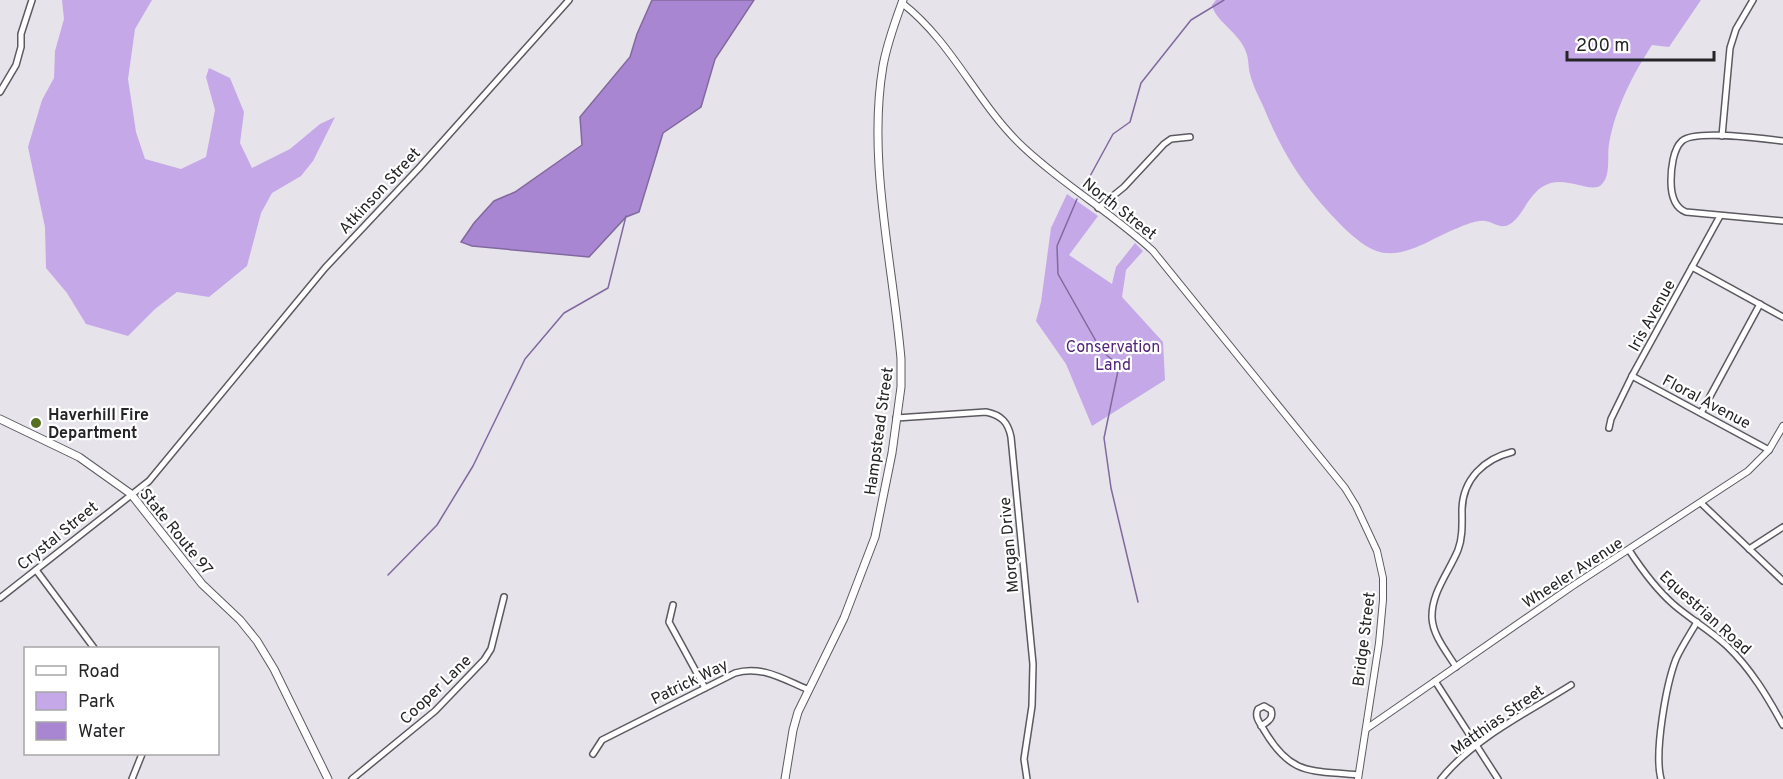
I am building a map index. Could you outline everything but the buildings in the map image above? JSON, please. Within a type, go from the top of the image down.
[{"type":"main road","name":"Hampstead Street","points":[[785,779],[793,730],[807,689],[844,618],[868,558],[892,453],[901,387],[901,359],[880,173],[879,113],[883,64],[889,37],[902,1]]},
{"type":"main road","name":"State Route 97","points":[[0,418],[79,458],[131,494],[202,584],[240,620],[257,641],[274,669],[328,779]]},
{"type":"street","points":[[0,92],[20,53],[21,34],[32,0]]},
{"type":"street","name":"Atkinson Street","points":[[131,494],[149,481],[325,268],[419,168],[569,0]]},
{"type":"street","points":[[1722,136],[1730,48],[1736,29],[1754,0]]},
{"type":"street","name":"North Street","points":[[902,1],[945,46],[1017,141],[1047,168],[1137,237],[1163,264],[1324,460],[1356,506]]},
{"type":"street","points":[[1783,141],[1700,135],[1684,139],[1677,148],[1671,181],[1674,201],[1681,210],[1686,212],[1783,221]]},
{"type":"street","points":[[1098,208],[1124,187],[1164,144],[1171,139],[1190,137]]},
{"type":"street","name":"Iris Avenue","points":[[1609,428],[1611,418],[1632,376],[1720,216]]},
{"type":"street","points":[[1692,267],[1783,316]]},
{"type":"street","points":[[1701,413],[1760,304]]},
{"type":"street","name":"Floral Avenue","points":[[1632,376],[1769,450]]},
{"type":"street","name":"Morgan Drive","points":[[896,418],[986,412],[998,416],[1007,424],[1011,437],[1033,664],[1032,706],[1024,759],[1027,779]]},
{"type":"street","name":"Wheeler Avenue","points":[[1366,729],[1571,587],[1748,471],[1769,450],[1783,426]]},
{"type":"street","points":[[1456,667],[1434,629],[1432,618],[1434,601],[1459,548],[1462,536],[1463,494],[1468,484],[1484,465],[1501,455],[1512,452]]},
{"type":"street","name":"Crystal Street","points":[[0,598],[131,494]]},
{"type":"street","points":[[1701,503],[1783,581]]},
{"type":"street","name":"Bridge Street","points":[[1356,506],[1377,551],[1384,588],[1379,643],[1358,777]]},
{"type":"street","points":[[1749,549],[1783,527]]},
{"type":"street","name":"Equestrian Road","points":[[1629,550],[1655,586],[1672,603],[1718,638],[1742,662],[1763,689],[1783,725]]},
{"type":"street","points":[[36,570],[93,647]]},
{"type":"street","name":"Cooper Lane","points":[[352,779],[435,711],[484,660],[491,649],[504,597]]},
{"type":"street","points":[[673,605],[669,622],[705,687]]},
{"type":"street","points":[[1661,779],[1658,758],[1659,743],[1670,681],[1679,654],[1697,622]]},
{"type":"street","name":"Patrick Way","points":[[593,754],[602,740],[735,673],[746,670],[771,673],[807,689]]},
{"type":"street","points":[[1435,681],[1498,779]]},
{"type":"street","name":"Matthias Street","points":[[1442,779],[1448,770],[1477,746],[1571,685]]},
{"type":"street","points":[[1261,726],[1274,748],[1290,762],[1311,770],[1358,777]]},
{"type":"street","points":[[132,779],[141,755]]},
{"type":"green space","points":[[62,0],[152,0],[135,29],[128,79],[136,132],[145,159],[181,169],[206,157],[215,110],[206,77],[209,68],[230,78],[244,112],[240,143],[252,168],[290,149],[320,124],[335,117],[313,161],[301,176],[272,193],[261,213],[247,266],[209,297],[177,292],[155,309],[128,336],[86,324],[67,293],[46,268],[45,227],[28,147],[42,100],[54,78],[55,51],[64,19]]},
{"type":"green space","points":[[1216,0],[1701,0],[1669,47],[1652,45],[1638,68],[1616,118],[1609,144],[1607,176],[1602,184],[1592,187],[1559,182],[1550,183],[1537,191],[1518,217],[1507,226],[1485,221],[1475,222],[1449,231],[1414,248],[1386,253],[1369,247],[1344,228],[1318,200],[1297,172],[1254,87],[1243,45],[1214,11],[1212,5]]},
{"type":"green space","name":"Conservation Land","points":[[1067,194],[1098,216],[1069,255],[1112,284],[1116,267],[1135,243],[1143,251],[1126,270],[1122,297],[1163,342],[1165,380],[1092,426],[1066,364],[1036,321],[1041,302],[1051,228]]},
{"type":"water","points":[[652,0],[754,0],[715,59],[701,107],[663,133],[639,212],[626,217],[589,257],[472,246],[461,242],[494,201],[515,192],[582,145],[580,117],[630,57]]},
{"type":"waterway","points":[[1083,189],[1113,134],[1130,122],[1141,83],[1191,20],[1224,0]]},
{"type":"waterway","points":[[1077,199],[1057,246],[1058,274],[1101,350],[1119,366],[1104,438],[1111,488],[1138,602]]},
{"type":"waterway","points":[[388,575],[437,525],[473,466],[525,359],[564,313],[608,288],[626,216]]},
{"type":"place","name":"Haverhill Fire Department","points":[[36,423]]}]
